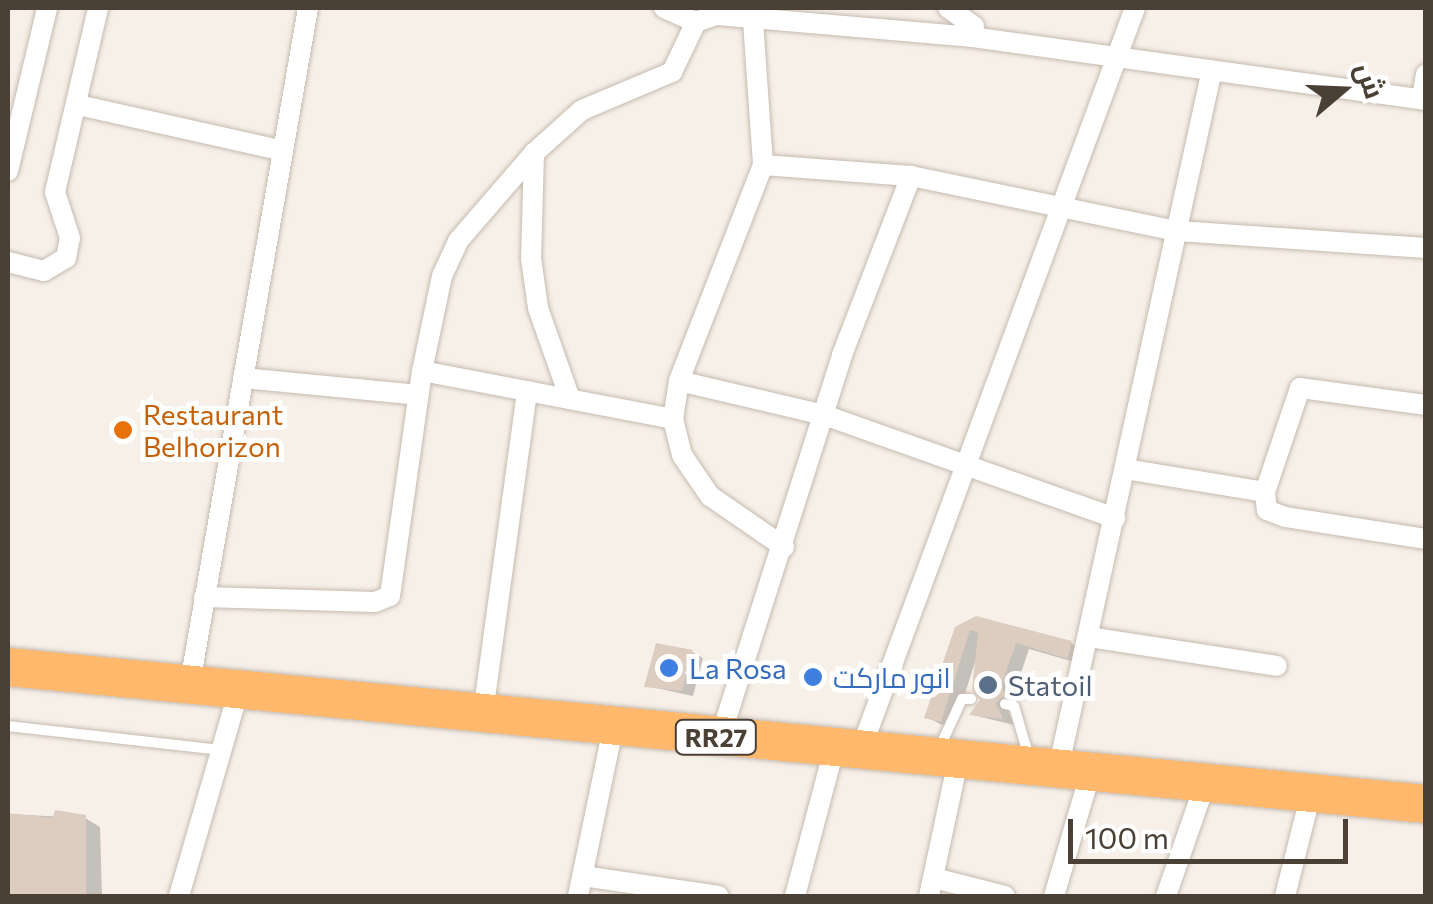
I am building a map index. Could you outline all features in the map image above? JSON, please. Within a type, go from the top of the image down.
[{"type":"highway","name":"RR27","points":[[8,667],[720,738],[1061,765],[1205,784],[1426,804]]},
{"type":"street","points":[[8,171],[47,8]]},
{"type":"street","points":[[8,262],[44,271],[66,258],[70,238],[55,192],[98,8]]},
{"type":"street","points":[[190,683],[308,8]]},
{"type":"street","points":[[664,8],[753,21],[832,18],[974,23],[1114,61],[1424,100],[1426,74]]},
{"type":"street","points":[[948,8],[974,23]]},
{"type":"street","points":[[795,896],[848,748],[964,468],[1135,8]]},
{"type":"street","points":[[204,597],[375,602],[390,596],[422,371],[450,255],[534,153],[582,110],[672,72],[710,14]]},
{"type":"street","points":[[753,21],[764,165],[679,381],[673,419],[682,454],[710,496],[784,547]]},
{"type":"street","points":[[1054,896],[1061,765],[1211,74]]},
{"type":"street","points":[[78,105],[283,151]]},
{"type":"street","points":[[534,153],[530,258],[538,308],[570,399]]},
{"type":"street","points":[[764,165],[911,176],[1177,230],[1426,248]]},
{"type":"street","points":[[720,738],[824,415],[911,176]]},
{"type":"street","points":[[422,371],[673,419]]},
{"type":"street","points":[[243,378],[418,395]]},
{"type":"street","points":[[679,381],[824,415],[964,468],[1115,518]]},
{"type":"street","points":[[1426,405],[1300,388],[1265,492],[1267,510],[1285,518],[1426,539]]},
{"type":"street","points":[[483,713],[527,390]]},
{"type":"street","points":[[1126,469],[1265,492]]},
{"type":"street","points":[[1088,637],[1278,666]]},
{"type":"street","points":[[179,896],[239,689]]},
{"type":"street","points":[[613,728],[580,886],[719,896]]},
{"type":"street","points":[[948,755],[931,887],[1004,896]]},
{"type":"street","points":[[1166,896],[1205,784]]},
{"type":"street","points":[[1285,896],[1311,793]]},
{"type":"lane","points":[[948,755],[962,699],[971,699]]},
{"type":"lane","points":[[1005,704],[1014,706],[1061,765]]},
{"type":"lane","points":[[8,726],[222,750]]},
{"type":"building","points":[[976,616],[1072,641],[1068,659],[1016,643],[1001,686],[1006,695],[996,703],[1003,719],[969,715],[980,700],[972,690],[978,632],[970,630],[941,722],[924,718],[955,627]]},
{"type":"building","name":"La Rosa","points":[[656,643],[693,650],[682,691],[644,687]]},
{"type":"building","points":[[55,810],[86,815],[86,896],[8,896],[8,813],[53,818]]},
{"type":"place","name":"Restaurant Belhorizon","points":[[123,430]]},
{"type":"place","name":"La Rosa","points":[[669,668]]},
{"type":"place","name":"انور ماركت","points":[[813,677]]},
{"type":"place","name":"Statoil","points":[[988,685]]}]
